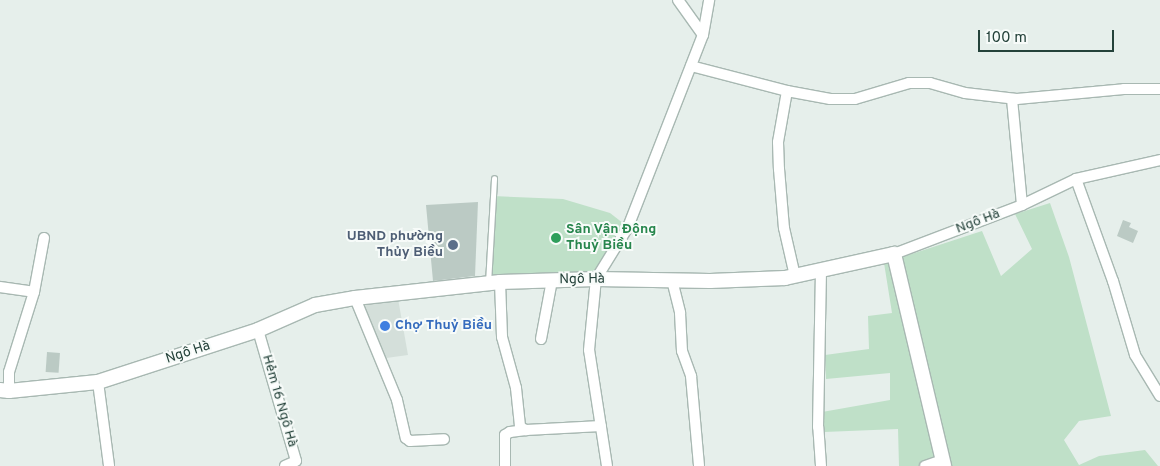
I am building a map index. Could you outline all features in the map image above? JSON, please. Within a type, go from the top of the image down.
[{"type":"street","points":[[678,0],[703,35]]},
{"type":"street","points":[[607,466],[589,350],[596,280],[628,227],[703,35],[709,0]]},
{"type":"street","points":[[690,66],[787,91],[830,99],[856,99],[909,83],[930,83],[965,93],[1012,99],[1124,89],[1160,89]]},
{"type":"street","points":[[787,91],[778,142],[779,169],[784,228],[795,276]]},
{"type":"street","points":[[1012,99],[1022,205]]},
{"type":"street","name":"Ngô Hà","points":[[4,391],[98,382],[258,330],[315,305],[355,298],[494,282],[552,280],[710,281],[795,276],[821,271],[894,254],[1022,205],[1076,179],[1160,160]]},
{"type":"street","points":[[1076,179],[1113,282],[1135,355],[1160,396]]},
{"type":"street","points":[[4,391],[34,292],[44,238]]},
{"type":"street","points":[[894,254],[943,463],[925,466]]},
{"type":"street","points":[[821,271],[818,427],[821,466]]},
{"type":"street","points":[[541,339],[552,280]]},
{"type":"street","points":[[672,280],[680,313],[682,351],[692,376],[695,436],[699,466]]},
{"type":"street","points":[[494,282],[502,337],[516,388],[519,424],[520,427],[526,430]]},
{"type":"street","points":[[0,287],[34,292]]},
{"type":"street","points":[[355,298],[397,400],[406,438],[410,441],[444,439]]},
{"type":"street","name":"Hẻm 16 Ngô Hà","points":[[258,330],[296,460],[285,466]]},
{"type":"street","points":[[98,382],[109,466]]},
{"type":"street","points":[[505,466],[505,434],[526,430],[601,426]]},
{"type":"lane","points":[[494,178],[494,282]]},
{"type":"shaded area","name":"Chợ Thuỷ Biều","points":[[397,293],[408,355],[379,359],[355,298]]},
{"type":"green space","name":"Sân Vận Động Thuỷ Biều","points":[[492,196],[563,199],[610,213],[628,227],[596,279],[488,283]]},
{"type":"green space","points":[[1050,203],[1069,257],[1111,416],[1079,421],[1064,440],[1079,465],[1099,456],[1145,450],[1158,466],[899,466],[898,429],[824,432],[822,412],[890,400],[890,373],[826,379],[825,355],[869,349],[868,316],[892,313],[884,263],[982,231],[1001,276],[1032,249],[1015,214]]},
{"type":"building","name":"UBND phường Thủy Biều","points":[[478,202],[475,276],[433,281],[426,205]]},
{"type":"building","points":[[1123,220],[1131,223],[1129,227],[1138,231],[1133,243],[1117,236]]},
{"type":"building","points":[[47,352],[60,353],[59,373],[46,372]]},
{"type":"place","name":"Sân Vận Động Thuỷ Biều","points":[[556,238]]},
{"type":"place","name":"UBND phường Thủy Biều","points":[[453,245]]},
{"type":"place","name":"Chợ Thuỷ Biều","points":[[385,326]]}]
